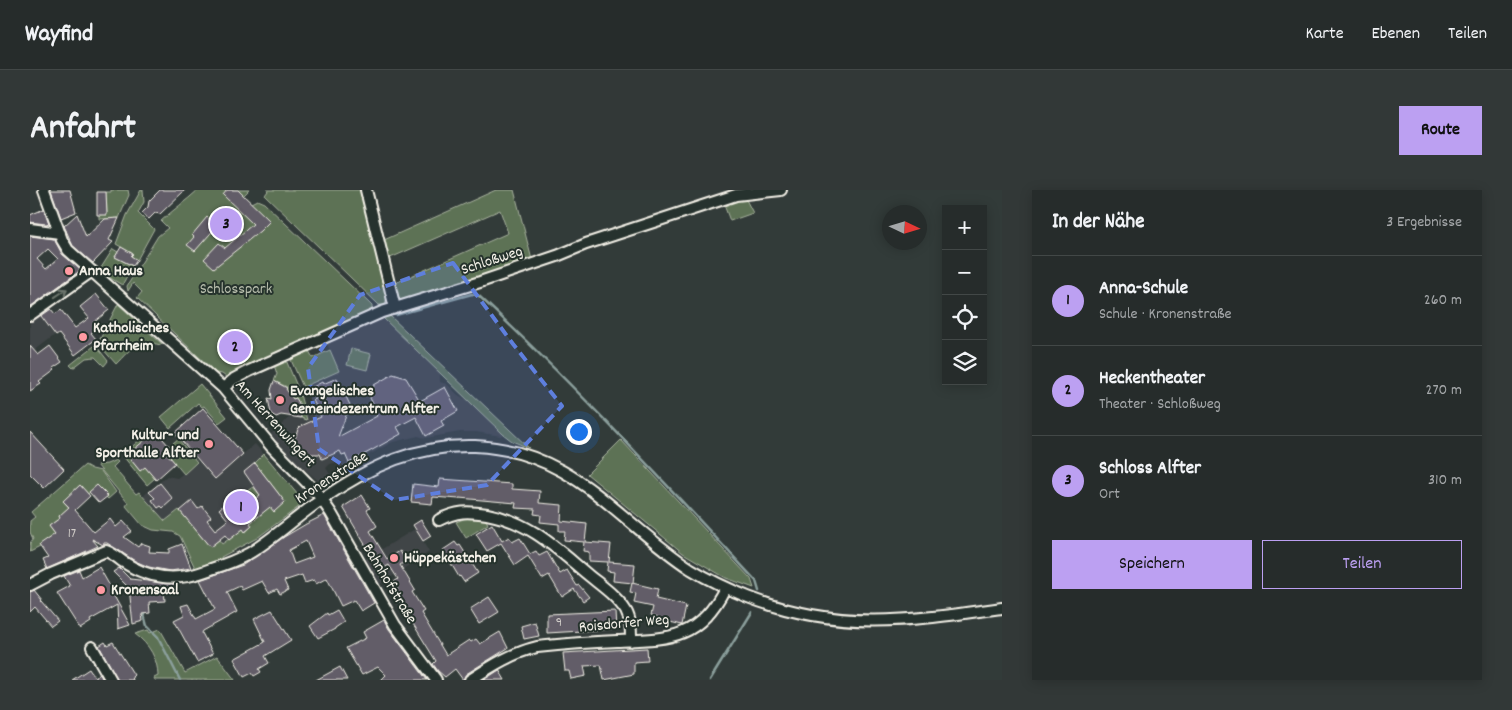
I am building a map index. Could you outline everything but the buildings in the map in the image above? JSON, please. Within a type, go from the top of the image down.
[{"type":"street","name":"Am Herrenwingert","points":[[44,190],[68,250],[223,388],[271,446],[322,499]]},
{"type":"street","points":[[366,190],[395,308]]},
{"type":"street","name":"Schloßweg","points":[[223,388],[239,376],[270,361],[395,308],[480,282],[558,256],[586,244],[736,195],[781,190]]},
{"type":"street","points":[[30,229],[60,234]]},
{"type":"street","points":[[30,314],[92,271]]},
{"type":"street","name":"Kronenstraße","points":[[30,585],[106,551],[144,573],[174,577],[193,576],[226,564],[250,552],[322,499],[363,473],[407,454],[464,446],[486,447],[506,451],[542,462],[578,480],[609,502],[679,560],[725,588]]},
{"type":"street","name":"Bahnhofstraße","points":[[322,499],[395,626],[436,680]]},
{"type":"street","points":[[439,520],[454,513],[472,512],[506,518],[534,532],[555,547],[621,604],[629,617],[631,641]]},
{"type":"street","points":[[725,588],[784,610],[839,620],[913,620],[1002,608]]},
{"type":"street","name":"Roisdorfer Weg","points":[[470,680],[503,659],[532,648],[662,639],[688,630],[710,613],[725,588]]},
{"type":"street","points":[[92,646],[111,680]]},
{"type":"highlighted area","points":[[453,263],[562,406],[487,485],[394,500],[319,449],[308,368],[360,295]]},
{"type":"shaded area","points":[[39,314],[55,335],[34,351],[30,346],[30,321]]},
{"type":"shaded area","points":[[380,320],[388,323],[440,373],[440,382],[447,384],[458,395],[471,402],[503,434],[501,436],[476,432],[460,432],[426,438],[418,436],[393,442],[341,470],[338,462],[330,464],[326,468],[335,482],[321,483],[297,463],[271,434],[290,417],[307,420],[305,412],[313,409],[291,360],[309,351],[313,358],[330,350],[327,344]]},
{"type":"shaded area","points":[[255,444],[298,495],[301,501],[300,506],[257,538],[221,557],[222,560],[196,570],[180,537],[173,532],[143,496],[167,476],[177,478],[200,461],[215,478]]},
{"type":"shaded area","name":"Hüppekästchen","points":[[415,529],[429,552],[379,585],[364,560]]},
{"type":"green space","points":[[111,190],[128,190],[129,195],[119,218],[99,219],[99,215],[107,214],[106,192],[111,192]]},
{"type":"green space","points":[[141,190],[143,190],[144,202],[138,213],[154,229],[137,260],[131,256],[132,253],[116,244],[127,215]]},
{"type":"green space","name":"Schlosspark","points":[[198,190],[249,190],[243,196],[251,203],[257,200],[264,203],[368,302],[372,306],[372,310],[226,377],[216,373],[137,298],[142,292],[133,283],[128,291],[127,286],[158,236],[168,228],[161,221]]},
{"type":"green space","points":[[267,190],[363,190],[387,296],[385,305],[379,305],[265,195]]},
{"type":"green space","points":[[496,190],[514,190],[532,260],[397,303],[393,284],[508,233],[500,210],[388,259],[384,240]]},
{"type":"green space","points":[[744,196],[753,213],[730,221],[723,202]]},
{"type":"green space","points":[[113,249],[118,252],[115,257],[133,266],[122,285],[99,271]]},
{"type":"green space","points":[[118,304],[162,344],[146,343],[135,346],[116,364],[102,348],[100,339]]},
{"type":"green space","points":[[389,315],[529,448],[512,441],[503,434],[383,318]]},
{"type":"green space","points":[[94,346],[97,347],[108,361],[104,366],[95,357],[86,358],[73,368],[70,365]]},
{"type":"green space","points":[[351,349],[371,354],[367,370],[347,365]]},
{"type":"green space","points":[[330,350],[339,371],[303,387],[291,360],[309,351],[313,358]]},
{"type":"green space","points":[[286,360],[299,391],[307,420],[301,418],[296,398],[293,399],[286,389],[287,387],[274,381],[277,374],[274,365]]},
{"type":"green space","points":[[200,384],[227,417],[219,423],[204,406],[202,407],[198,403],[170,428],[161,417]]},
{"type":"green space","points":[[154,428],[156,431],[127,455],[140,471],[145,467],[155,478],[147,485],[122,455]]},
{"type":"green space","points":[[178,439],[197,462],[184,474],[164,450]]},
{"type":"green space","points":[[621,440],[751,579],[754,588],[726,578],[683,553],[587,474]]},
{"type":"green space","points":[[264,454],[298,495],[301,501],[300,506],[257,538],[221,557],[222,560],[196,570],[180,536],[173,532],[153,530],[142,525],[126,506],[128,503],[97,465],[107,464],[116,460],[118,462],[113,467],[136,494],[139,492],[165,521],[179,510],[210,547],[219,540],[222,544],[243,529],[246,532],[252,526],[250,523],[263,513],[253,500],[250,502],[243,494],[253,487],[274,511],[285,502],[255,463]]},
{"type":"green space","points":[[85,465],[101,471],[116,492],[108,499],[97,485],[88,494],[80,485],[63,501],[71,510],[67,509],[59,516],[60,518],[49,526],[55,534],[40,545],[40,547],[30,552],[30,543],[33,539],[30,532],[30,521],[35,517],[31,512]]},
{"type":"green space","points":[[475,517],[485,518],[488,524],[466,538],[456,522]]},
{"type":"green space","points":[[160,629],[185,673],[217,656],[235,680],[155,680],[154,678],[158,676],[158,670],[154,658],[148,647],[135,634],[148,630],[150,633]]},
{"type":"waterway","points":[[392,314],[396,315],[472,294],[479,296],[586,400],[756,581],[759,591]]},
{"type":"waterway","points":[[143,611],[147,626],[158,637],[180,680]]},
{"type":"waterway","points":[[710,680],[752,612]]},
{"type":"place","name":"Schloss Alfter","points":[[226,224]]},
{"type":"place","name":"Anna Haus","points":[[69,271]]},
{"type":"place","name":"Katholisches Pfarrheim","points":[[83,337]]},
{"type":"place","name":"Heckentheater","points":[[235,347]]},
{"type":"place","name":"Evangelisches Gemeindezentrum Alfter","points":[[280,400]]},
{"type":"place","name":"Kultur- und Sporthalle Alfter","points":[[209,444]]},
{"type":"place","name":"Anna-Schule","points":[[241,507]]},
{"type":"place","name":"Hüppekästchen","points":[[394,558]]},
{"type":"place","name":"Kronensaal","points":[[101,590]]}]
